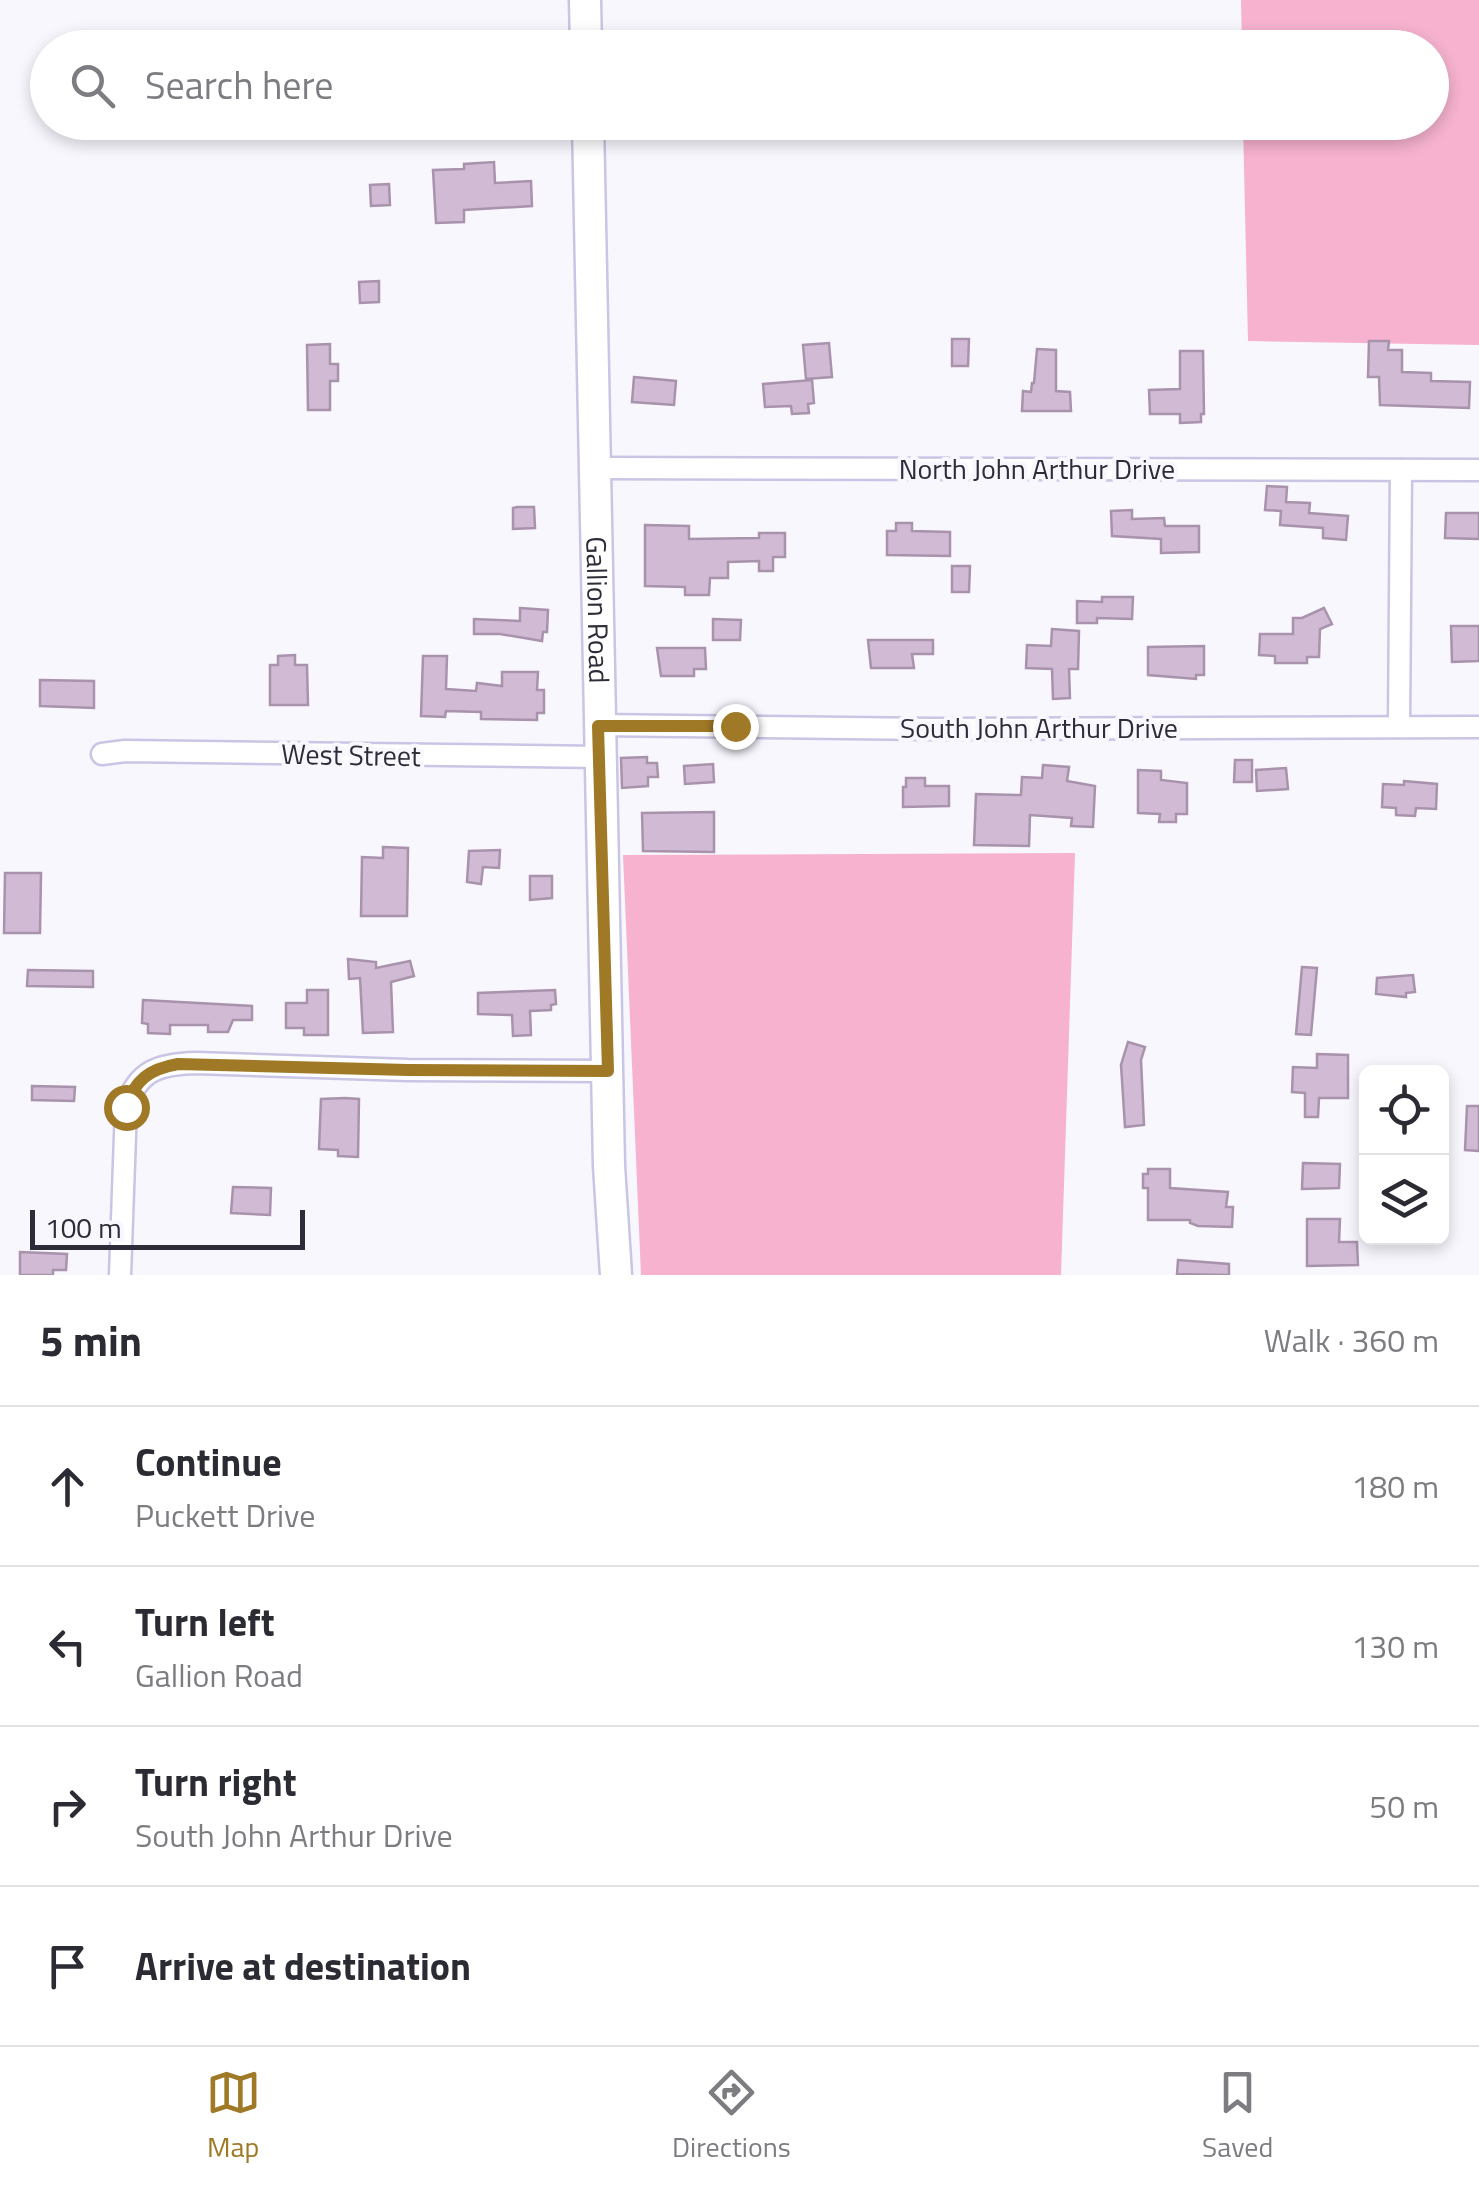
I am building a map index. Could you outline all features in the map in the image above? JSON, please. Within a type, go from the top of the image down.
[{"type":"street","points":[[585,0],[586,30]]},
{"type":"street","name":"Gallion Road","points":[[588,140],[598,726],[609,1166],[616,1275]]},
{"type":"street","name":"North John Arthur Drive","points":[[596,468],[1479,470]]},
{"type":"street","points":[[1399,726],[1401,470]]},
{"type":"street","name":"South John Arthur Drive","points":[[598,726],[1479,728]]},
{"type":"street","name":"West Street","points":[[102,754],[125,751],[599,757]]},
{"type":"street","points":[[120,1275],[126,1107],[132,1087],[149,1072],[196,1063],[608,1071]]},
{"type":"shaded area","points":[[1241,0],[1479,0],[1479,345],[1248,341],[1243,140],[1449,140],[1449,30],[1242,30]]},
{"type":"shaded area","points":[[1075,853],[1061,1275],[641,1275],[623,855]]},
{"type":"building","points":[[494,162],[495,183],[531,181],[532,206],[464,210],[464,222],[436,223],[433,170],[464,169],[464,164]]},
{"type":"building","points":[[389,184],[390,205],[371,206],[370,185]]},
{"type":"building","points":[[379,281],[379,302],[360,303],[359,282]]},
{"type":"building","points":[[952,339],[969,339],[968,366],[952,366]]},
{"type":"building","points":[[1369,341],[1389,341],[1388,350],[1402,350],[1402,372],[1431,373],[1431,381],[1470,382],[1469,408],[1380,405],[1379,377],[1368,377]]},
{"type":"building","points":[[829,343],[832,377],[806,379],[803,345]]},
{"type":"building","points":[[330,344],[330,364],[338,364],[338,381],[330,381],[330,410],[308,410],[307,345]]},
{"type":"building","points":[[1037,349],[1056,350],[1056,391],[1070,392],[1071,411],[1022,411],[1023,391],[1031,392],[1034,383]]},
{"type":"building","points":[[1180,351],[1203,351],[1201,422],[1180,423],[1180,414],[1150,414],[1149,390],[1180,389]]},
{"type":"building","points":[[634,377],[676,381],[674,405],[632,402]]},
{"type":"building","points":[[812,380],[814,403],[808,404],[809,413],[792,414],[791,406],[765,407],[763,384]]},
{"type":"building","points":[[1267,486],[1287,487],[1286,502],[1310,503],[1309,513],[1348,516],[1346,540],[1323,538],[1323,528],[1280,525],[1281,511],[1265,510]]},
{"type":"building","points":[[534,507],[535,528],[513,529],[513,508]]},
{"type":"building","points":[[1132,510],[1132,519],[1164,518],[1165,526],[1199,526],[1199,552],[1161,553],[1161,539],[1112,536],[1111,511]]},
{"type":"building","points":[[1446,513],[1479,513],[1479,539],[1445,538]]},
{"type":"building","points":[[896,523],[912,523],[912,531],[950,532],[950,556],[887,555],[887,531],[896,531]]},
{"type":"building","points":[[645,525],[689,526],[689,539],[759,538],[759,533],[785,533],[785,557],[773,557],[773,571],[759,571],[759,561],[728,562],[728,578],[710,578],[709,595],[685,595],[685,587],[645,586]]},
{"type":"building","points":[[952,566],[970,566],[969,592],[952,592]]},
{"type":"building","points":[[1102,597],[1133,597],[1132,619],[1097,618],[1097,623],[1077,623],[1077,601],[1102,602]]},
{"type":"building","points":[[520,608],[548,610],[547,632],[543,632],[542,641],[474,634],[474,619],[520,621]]},
{"type":"building","points":[[1324,608],[1332,624],[1320,629],[1319,657],[1307,657],[1307,663],[1275,663],[1275,656],[1259,655],[1260,634],[1293,634],[1293,618]]},
{"type":"building","points":[[713,619],[741,620],[740,640],[713,640]]},
{"type":"building","points":[[1451,626],[1479,626],[1479,661],[1452,662]]},
{"type":"building","points":[[1052,629],[1079,631],[1078,669],[1069,669],[1070,698],[1053,699],[1052,669],[1026,668],[1027,645],[1051,646]]},
{"type":"building","points":[[868,640],[933,640],[933,654],[912,654],[914,668],[871,668]]},
{"type":"building","points":[[1204,646],[1204,675],[1196,675],[1196,679],[1148,675],[1148,647]]},
{"type":"building","points":[[657,648],[705,648],[706,669],[694,669],[694,676],[661,676]]},
{"type":"building","points":[[295,655],[295,665],[307,665],[308,705],[270,705],[270,665],[278,665],[278,656]]},
{"type":"building","points":[[423,656],[447,656],[446,689],[476,691],[477,683],[502,686],[502,672],[538,672],[537,690],[544,690],[544,713],[537,713],[537,720],[481,719],[481,712],[446,711],[445,717],[421,716]]},
{"type":"building","points":[[40,680],[94,681],[94,708],[40,706]]},
{"type":"building","points":[[647,757],[647,763],[657,763],[658,777],[648,777],[648,786],[622,788],[621,758]]},
{"type":"building","points":[[1235,760],[1252,760],[1252,782],[1234,782]]},
{"type":"building","points":[[713,764],[714,782],[685,784],[684,766]]},
{"type":"building","points":[[1043,765],[1069,767],[1067,781],[1095,786],[1093,827],[1071,826],[1072,818],[1030,815],[1029,846],[974,845],[976,794],[1021,795],[1022,777],[1042,778]]},
{"type":"building","points":[[1286,768],[1288,789],[1257,791],[1256,770]]},
{"type":"building","points":[[1138,770],[1161,771],[1161,780],[1187,783],[1187,814],[1176,814],[1176,822],[1159,822],[1160,814],[1138,813]]},
{"type":"building","points":[[906,778],[925,778],[925,786],[949,786],[949,806],[903,807]]},
{"type":"building","points":[[1404,781],[1437,784],[1436,809],[1416,808],[1415,816],[1396,815],[1396,808],[1382,807],[1383,784],[1404,785]]},
{"type":"building","points":[[714,812],[714,852],[643,851],[642,813]]},
{"type":"building","points":[[383,847],[408,848],[407,916],[361,916],[362,857],[383,858]]},
{"type":"building","points":[[500,850],[499,868],[483,867],[481,884],[467,882],[469,851]]},
{"type":"building","points":[[5,873],[41,873],[40,933],[4,933]]},
{"type":"building","points":[[530,876],[552,876],[552,898],[530,900]]},
{"type":"building","points":[[348,959],[376,962],[376,968],[410,961],[414,976],[391,982],[393,1032],[363,1033],[360,978],[349,979]]},
{"type":"building","points":[[1302,967],[1317,968],[1311,1035],[1296,1034]]},
{"type":"building","points":[[28,970],[93,971],[93,987],[27,986]]},
{"type":"building","points":[[1413,975],[1415,992],[1406,993],[1406,997],[1376,994],[1377,978]]},
{"type":"building","points":[[307,990],[328,990],[328,1035],[304,1035],[304,1028],[286,1028],[286,1003],[307,1003]]},
{"type":"building","points":[[555,990],[556,1004],[551,1005],[551,1010],[530,1011],[531,1035],[513,1036],[512,1015],[478,1014],[478,993]]},
{"type":"building","points":[[143,1000],[252,1006],[252,1020],[233,1020],[228,1032],[208,1032],[208,1025],[170,1025],[170,1034],[148,1033],[148,1024],[142,1023]]},
{"type":"building","points":[[1128,1042],[1145,1047],[1141,1060],[1144,1125],[1125,1127],[1121,1065]]},
{"type":"building","points":[[1317,1054],[1348,1055],[1348,1098],[1319,1098],[1318,1117],[1305,1117],[1305,1093],[1292,1092],[1293,1067],[1317,1068]]},
{"type":"building","points":[[32,1086],[75,1087],[74,1101],[32,1100]]},
{"type":"building","points":[[321,1099],[359,1099],[358,1157],[338,1156],[338,1150],[319,1149]]},
{"type":"building","points":[[1467,1106],[1479,1106],[1479,1151],[1465,1150]]},
{"type":"building","points":[[1303,1163],[1340,1164],[1339,1188],[1302,1189]]},
{"type":"building","points":[[1148,1169],[1170,1169],[1170,1188],[1228,1192],[1226,1207],[1233,1207],[1232,1227],[1198,1226],[1190,1220],[1148,1220],[1148,1188],[1143,1188],[1143,1174],[1148,1174]]},
{"type":"building","points":[[233,1187],[271,1188],[270,1215],[231,1213]]},
{"type":"building","points":[[1307,1219],[1340,1219],[1339,1242],[1357,1242],[1358,1265],[1307,1266]]},
{"type":"building","points":[[20,1252],[67,1254],[66,1270],[53,1270],[53,1275],[20,1275]]},
{"type":"building","points":[[1178,1260],[1229,1264],[1229,1275],[1177,1274]]},
{"type":"route","points":[[126,1107],[132,1087],[149,1072],[178,1064],[608,1071],[598,726],[735,726]]}]
